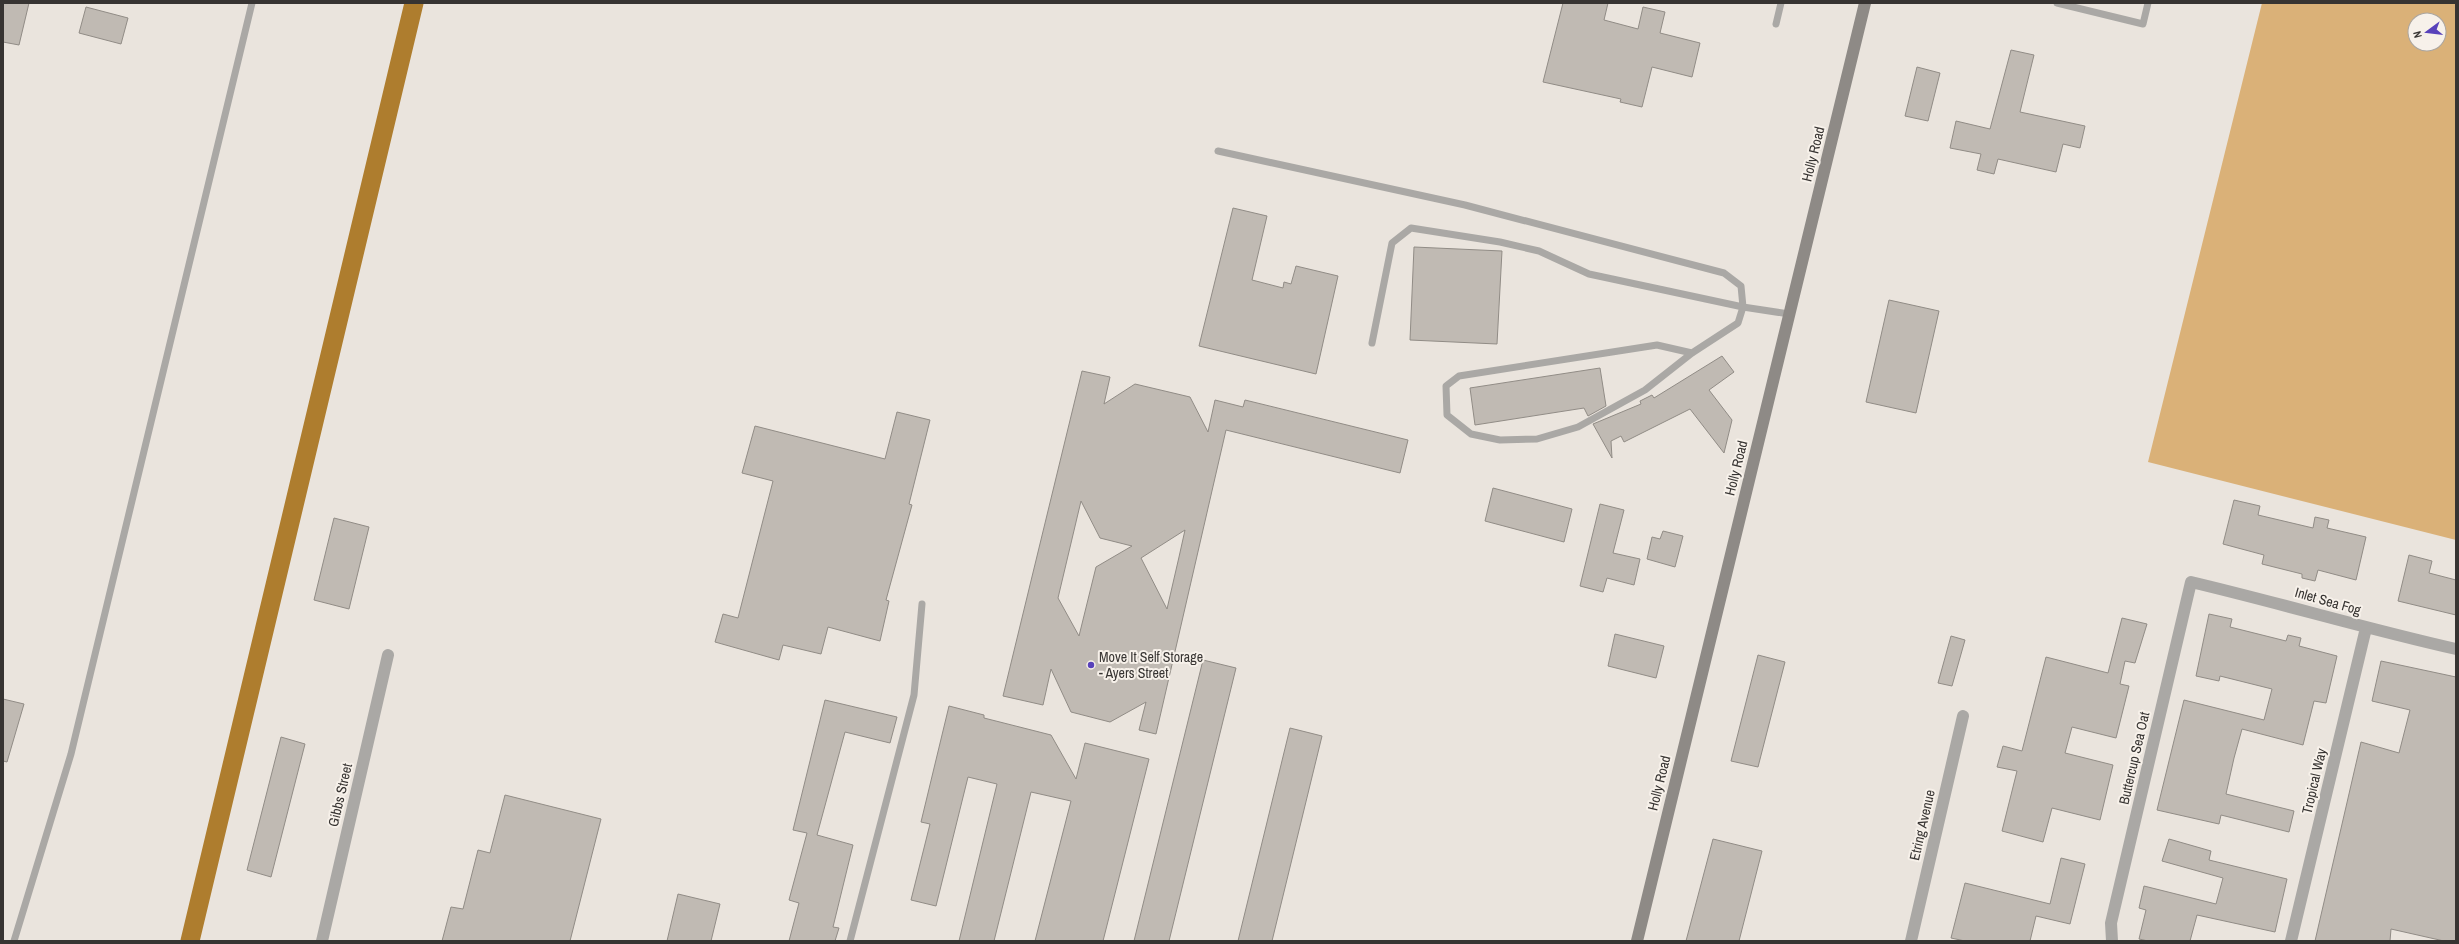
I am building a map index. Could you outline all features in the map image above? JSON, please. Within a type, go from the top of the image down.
[{"type":"main road","name":"Holly Road","points":[[1637,941],[1865,3]]},
{"type":"street","name":"Inlet Sea Fog","points":[[2191,582],[2292,606],[2366,628],[2456,649]]},
{"type":"street","name":"Buttercup Sea Oat","points":[[2112,941],[2111,923],[2191,582]]},
{"type":"street","name":"Tropical Way","points":[[2291,941],[2366,628]]},
{"type":"street","name":"Gibbs Street","points":[[322,941],[388,655]]},
{"type":"street","name":"Etring Avenue","points":[[1911,941],[1963,716]]},
{"type":"lane","points":[[14,941],[71,754],[252,3]]},
{"type":"lane","points":[[1776,24],[1782,3]]},
{"type":"lane","points":[[2057,3],[2143,24],[2148,3]]},
{"type":"lane","points":[[1218,151],[1465,205],[1724,273],[1741,286],[1743,307],[1738,323],[1692,353],[1645,390],[1578,427],[1537,439],[1500,440],[1471,434],[1447,415],[1446,386],[1459,376],[1657,345],[1692,353]]},
{"type":"lane","points":[[1372,343],[1392,243],[1411,228],[1500,242],[1539,251],[1588,274],[1743,307],[1789,314]]},
{"type":"lane","points":[[850,941],[914,694],[922,604]]},
{"type":"shaded area","points":[[2262,3],[2456,3],[2456,540],[2148,462]]},
{"type":"building","points":[[3,3],[29,3],[19,45],[3,42]]},
{"type":"building","points":[[1563,3],[1608,3],[1604,20],[1638,29],[1643,7],[1665,12],[1660,33],[1700,43],[1692,77],[1652,67],[1642,107],[1620,102],[1621,99],[1543,82]]},
{"type":"building","points":[[86,7],[128,18],[121,44],[79,33]]},
{"type":"building","points":[[2011,50],[2034,55],[2020,112],[2085,126],[2080,148],[2063,144],[2056,172],[1998,159],[1994,174],[1977,170],[1981,154],[1950,148],[1956,121],[1990,129]]},
{"type":"building","points":[[1917,67],[1940,73],[1928,121],[1905,116]]},
{"type":"building","points":[[1233,208],[1267,216],[1252,280],[1283,288],[1284,282],[1291,284],[1296,266],[1338,276],[1316,374],[1199,346]]},
{"type":"building","points":[[1414,247],[1502,251],[1497,344],[1410,340]]},
{"type":"building","points":[[1889,300],[1939,311],[1916,413],[1866,402]]},
{"type":"building","points":[[1722,356],[1734,372],[1709,390],[1732,420],[1724,453],[1690,409],[1624,442],[1621,436],[1611,441],[1612,458],[1593,424],[1641,404],[1640,401],[1652,395],[1654,398]]},
{"type":"building","points":[[1600,368],[1606,406],[1588,416],[1584,408],[1475,425],[1470,388]]},
{"type":"building","points":[[1082,371],[1110,377],[1104,404],[1135,384],[1190,397],[1208,432],[1215,400],[1243,407],[1245,400],[1408,440],[1400,473],[1226,430],[1156,734],[1139,730],[1146,702],[1110,722],[1071,712],[1051,669],[1043,705],[1003,696]],"holes":[[[1081,501],[1100,538],[1132,546],[1096,567],[1079,636],[1058,598]],[[1185,530],[1179,557],[1167,609],[1141,558]]]},
{"type":"building","points":[[897,412],[930,420],[909,504],[912,505],[886,600],[889,601],[880,641],[828,627],[821,654],[783,645],[779,660],[715,642],[723,614],[738,618],[773,481],[742,473],[755,426],[885,459]]},
{"type":"building","points":[[1493,488],[1572,509],[1564,542],[1485,521]]},
{"type":"building","points":[[2234,500],[2260,506],[2258,515],[2313,528],[2315,517],[2329,520],[2327,528],[2366,537],[2356,580],[2318,570],[2315,581],[2302,578],[2302,574],[2262,564],[2264,555],[2223,544]]},
{"type":"building","points":[[1600,504],[1624,510],[1613,553],[1640,559],[1634,585],[1607,578],[1603,592],[1580,586]]},
{"type":"building","points":[[334,518],[369,527],[349,609],[314,600]]},
{"type":"building","points":[[1663,531],[1683,536],[1675,567],[1647,559],[1652,537],[1660,539]]},
{"type":"building","points":[[2409,555],[2432,561],[2429,573],[2456,580],[2456,615],[2398,601]]},
{"type":"building","points":[[2209,614],[2232,619],[2230,627],[2286,641],[2288,635],[2301,638],[2299,646],[2337,656],[2326,703],[2314,701],[2303,745],[2242,729],[2234,758],[2226,794],[2294,811],[2289,832],[2221,815],[2219,824],[2157,810],[2184,700],[2264,720],[2272,689],[2220,676],[2219,681],[2196,676]]},
{"type":"building","points":[[2122,618],[2147,624],[2135,663],[2125,661],[2120,684],[2129,686],[2116,738],[2072,727],[2065,753],[2113,765],[2100,820],[2052,808],[2043,842],[2002,831],[2017,771],[1997,767],[2003,746],[2022,751],[2046,657],[2108,673]]},
{"type":"building","points":[[1615,634],[1664,646],[1656,678],[1608,666]]},
{"type":"building","points":[[1951,636],[1965,640],[1952,686],[1938,683]]},
{"type":"building","points":[[1758,655],[1785,662],[1758,767],[1731,761]]},
{"type":"building","points":[[1203,660],[1236,668],[1169,941],[1134,941]]},
{"type":"building","points":[[2381,661],[2456,677],[2456,941],[2444,941],[2391,929],[2390,941],[2315,941],[2361,742],[2399,753],[2410,710],[2372,701]]},
{"type":"building","points":[[3,699],[24,704],[7,762],[3,761]]},
{"type":"building","points":[[825,700],[897,717],[890,743],[845,732],[817,835],[853,845],[833,927],[839,928],[835,941],[789,941],[799,903],[789,900],[807,833],[793,830]]},
{"type":"building","points":[[949,706],[984,715],[984,718],[1051,735],[1076,779],[1085,743],[1149,759],[1103,941],[1035,941],[1071,801],[1031,792],[994,941],[959,941],[997,784],[968,777],[936,906],[911,900],[930,824],[921,822]]},
{"type":"building","points":[[1290,728],[1322,736],[1272,941],[1238,941]]},
{"type":"building","points":[[281,737],[305,744],[271,877],[247,870]]},
{"type":"building","points":[[505,795],[601,819],[570,941],[442,941],[451,907],[463,909],[478,850],[490,853]]},
{"type":"building","points":[[1713,839],[1762,851],[1739,941],[1686,941]]},
{"type":"building","points":[[2169,839],[2211,851],[2209,860],[2287,879],[2275,932],[2197,915],[2190,941],[2148,941],[2139,939],[2146,910],[2139,908],[2144,886],[2216,904],[2223,878],[2162,861]]},
{"type":"building","points":[[2061,858],[2085,864],[2070,924],[2036,916],[2030,941],[1965,941],[1951,938],[1965,883],[2050,904]]},
{"type":"building","points":[[678,894],[720,904],[711,941],[667,941]]},
{"type":"waterway","points":[[190,941],[414,3]]},
{"type":"place","name":"Move It Self Storage - Ayers Street","points":[[1091,665]]}]
